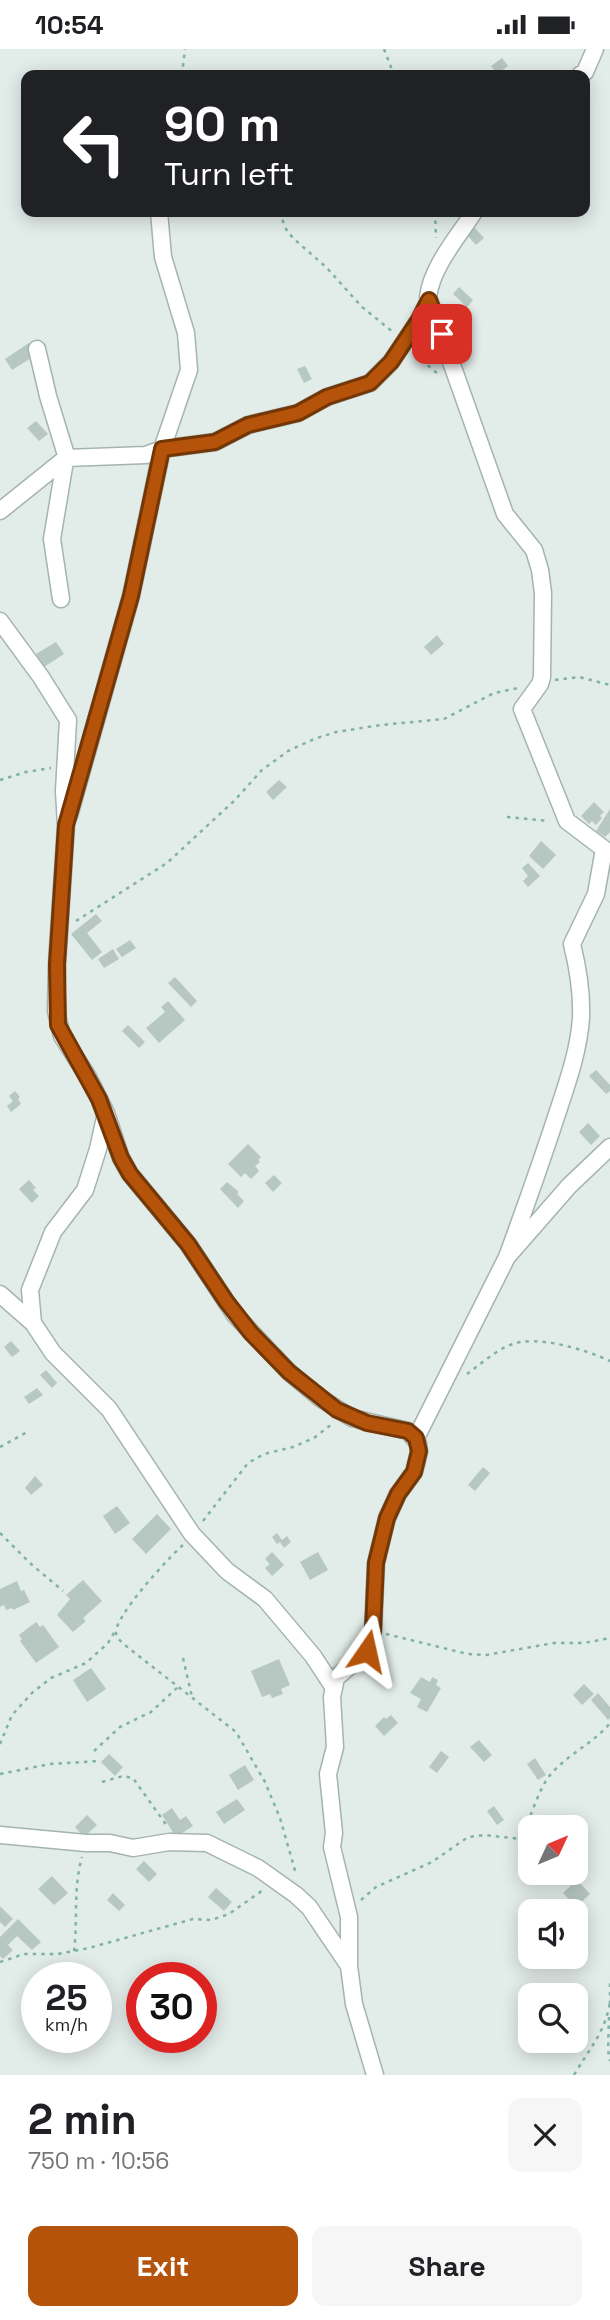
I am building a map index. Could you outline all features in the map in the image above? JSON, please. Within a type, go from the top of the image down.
[{"type":"street","points":[[586,70],[595,49]]},
{"type":"street","points":[[66,825],[131,596],[162,449],[189,370],[186,333],[163,257],[159,217]]},
{"type":"street","points":[[416,1438],[507,1257],[542,1162],[578,1039],[581,1017],[579,972],[572,944],[596,894],[604,849],[568,821],[522,709],[542,677],[540,569],[534,550],[505,514],[429,300],[430,283],[471,217]]},
{"type":"street","points":[[0,511],[66,458],[146,455],[162,449],[215,442],[248,425],[298,413],[327,397],[370,383],[391,362],[429,300]]},
{"type":"street","points":[[37,349],[66,458],[52,539],[61,599]]},
{"type":"street","points":[[0,621],[68,720],[64,791],[66,825],[56,1011],[58,1025],[106,1113],[121,1158],[130,1174],[188,1244],[235,1315],[289,1372],[320,1398],[345,1414],[367,1423],[408,1431],[416,1438],[419,1451],[414,1472],[398,1494],[387,1518],[376,1563],[373,1631],[367,1651],[336,1678],[332,1697],[335,1747],[328,1775],[334,1833],[332,1847],[349,1917],[349,1966],[354,2004],[374,2075]]},
{"type":"street","points":[[33,1323],[30,1290],[53,1232],[85,1190],[106,1113]]},
{"type":"street","points":[[507,1257],[569,1186],[610,1147]]},
{"type":"street","points":[[0,1294],[33,1323],[53,1353],[109,1409],[192,1534],[228,1571],[265,1599],[313,1655],[334,1688]]},
{"type":"street","points":[[0,1835],[110,1843],[133,1848],[178,1842],[207,1843],[276,1879],[309,1907],[349,1966]]},
{"type":"path","points":[[183,70],[185,49]]},
{"type":"path","points":[[384,49],[392,70]]},
{"type":"path","points":[[281,217],[294,239],[326,267],[362,307],[385,324],[463,395]]},
{"type":"path","points":[[59,932],[167,863],[235,800],[262,770],[288,751],[336,732],[444,719],[494,693],[579,677],[610,685]]},
{"type":"path","points":[[0,780],[38,769],[66,769]]},
{"type":"path","points":[[507,817],[568,821]]},
{"type":"path","points":[[466,1375],[517,1342],[563,1346],[610,1361]]},
{"type":"path","points":[[0,1744],[12,1715],[26,1699],[51,1678],[86,1663],[108,1643],[135,1599],[192,1534],[248,1463],[264,1454],[293,1447],[314,1438],[345,1414]]},
{"type":"path","points":[[0,1447],[29,1431]]},
{"type":"path","points":[[0,1533],[63,1591]]},
{"type":"path","points":[[116,1631],[126,1646],[236,1732],[265,1781],[309,1907]]},
{"type":"path","points":[[373,1631],[468,1654],[486,1655],[554,1643],[584,1643],[610,1638]]},
{"type":"path","points":[[183,1658],[192,1697]]},
{"type":"path","points":[[94,1751],[120,1727],[151,1712],[179,1686]]},
{"type":"path","points":[[349,1917],[364,1896],[376,1887],[432,1862],[468,1837],[484,1835],[521,1839],[550,1775],[610,1723]]},
{"type":"path","points":[[0,1774],[50,1764],[98,1761]]},
{"type":"path","points":[[102,1782],[122,1776],[133,1778],[178,1842]]},
{"type":"path","points":[[74,1951],[78,1871],[86,1843]]},
{"type":"path","points":[[0,1962],[24,1954],[74,1951],[193,1919],[211,1920],[229,1913],[276,1879]]},
{"type":"path","points":[[610,1983],[610,2061]]},
{"type":"path","points":[[574,2075],[600,2036],[610,2003]]},
{"type":"building","points":[[502,58],[508,66],[502,70],[494,70],[491,66]]},
{"type":"building","points":[[475,228],[484,238],[476,245],[467,235]]},
{"type":"building","points":[[459,287],[473,300],[467,307],[453,294]]},
{"type":"building","points":[[29,343],[36,355],[12,370],[5,359]]},
{"type":"building","points":[[305,366],[312,379],[304,383],[297,369]]},
{"type":"building","points":[[36,421],[48,434],[39,441],[27,428]]},
{"type":"building","points":[[437,635],[444,644],[431,655],[424,647]]},
{"type":"building","points":[[56,642],[64,654],[44,667],[36,654]]},
{"type":"building","points":[[279,780],[287,787],[273,800],[266,792]]},
{"type":"building","points":[[594,802],[604,812],[596,825],[592,821],[589,824],[581,816]]},
{"type":"building","points":[[610,809],[610,832],[605,837],[596,831]]},
{"type":"building","points":[[541,841],[556,855],[543,869],[529,856]]},
{"type":"building","points":[[528,863],[540,876],[528,887],[523,881],[528,876],[522,868]]},
{"type":"building","points":[[96,914],[102,921],[87,933],[102,952],[92,960],[71,934]]},
{"type":"building","points":[[130,940],[136,948],[122,957],[116,949]]},
{"type":"building","points":[[113,949],[119,959],[104,968],[98,959]]},
{"type":"building","points":[[175,977],[197,1001],[191,1007],[168,983]]},
{"type":"building","points":[[168,1001],[185,1020],[159,1043],[146,1028],[165,1012],[161,1007]]},
{"type":"building","points":[[128,1025],[145,1042],[139,1048],[122,1031]]},
{"type":"building","points":[[596,1070],[610,1085],[610,1091],[606,1094],[589,1076]]},
{"type":"building","points":[[15,1091],[21,1104],[11,1112],[7,1106],[13,1101],[9,1096]]},
{"type":"building","points":[[588,1123],[600,1136],[591,1145],[579,1132]]},
{"type":"building","points":[[248,1144],[261,1157],[255,1166],[259,1171],[251,1179],[245,1173],[241,1177],[228,1164]]},
{"type":"building","points":[[274,1175],[282,1183],[273,1192],[265,1183]]},
{"type":"building","points":[[29,1180],[39,1196],[32,1203],[19,1189]]},
{"type":"building","points":[[227,1182],[239,1192],[237,1194],[244,1201],[238,1208],[220,1189]]},
{"type":"building","points":[[11,1341],[20,1351],[12,1357],[4,1347]]},
{"type":"building","points":[[46,1370],[57,1383],[52,1388],[40,1375]]},
{"type":"building","points":[[37,1388],[43,1395],[29,1404],[24,1397]]},
{"type":"building","points":[[483,1467],[490,1473],[475,1491],[468,1485]]},
{"type":"building","points":[[35,1476],[43,1485],[31,1495],[25,1488]]},
{"type":"building","points":[[117,1506],[130,1523],[115,1534],[103,1516]]},
{"type":"building","points":[[157,1514],[171,1529],[146,1554],[132,1539]]},
{"type":"building","points":[[277,1533],[282,1540],[287,1536],[291,1542],[284,1548],[280,1542],[277,1544],[272,1537]]},
{"type":"building","points":[[272,1552],[284,1565],[272,1576],[265,1568],[270,1564],[265,1559]]},
{"type":"building","points":[[318,1552],[328,1570],[310,1580],[300,1562]]},
{"type":"building","points":[[83,1580],[102,1601],[83,1618],[86,1621],[73,1632],[57,1615],[70,1599],[66,1595]]},
{"type":"building","points":[[17,1581],[30,1602],[13,1610],[6,1610],[4,1605],[0,1607],[0,1589]]},
{"type":"building","points":[[36,1622],[40,1627],[43,1625],[59,1647],[36,1663],[20,1641],[22,1640],[19,1635]]},
{"type":"building","points":[[279,1659],[290,1685],[281,1689],[283,1694],[272,1698],[270,1694],[262,1697],[251,1671]]},
{"type":"building","points":[[91,1668],[106,1689],[87,1702],[73,1680]]},
{"type":"building","points":[[421,1677],[430,1682],[432,1677],[438,1680],[436,1685],[441,1688],[427,1712],[417,1707],[421,1699],[410,1693]]},
{"type":"building","points":[[584,1684],[594,1694],[582,1705],[573,1695]]},
{"type":"building","points":[[598,1693],[610,1707],[608,1720],[591,1700]]},
{"type":"building","points":[[391,1715],[398,1723],[384,1736],[375,1726],[384,1717],[386,1719]]},
{"type":"building","points":[[479,1740],[492,1755],[484,1762],[470,1747]]},
{"type":"building","points":[[441,1751],[449,1757],[437,1773],[429,1767]]},
{"type":"building","points":[[109,1754],[123,1767],[115,1776],[101,1762]]},
{"type":"building","points":[[535,1758],[546,1775],[538,1780],[527,1764]]},
{"type":"building","points":[[245,1765],[254,1780],[238,1790],[229,1775]]},
{"type":"building","points":[[237,1799],[245,1810],[224,1824],[216,1812]]},
{"type":"building","points":[[494,1806],[504,1820],[497,1825],[487,1811]]},
{"type":"building","points":[[172,1808],[180,1820],[186,1816],[193,1826],[176,1837],[162,1815]]},
{"type":"building","points":[[87,1815],[97,1825],[84,1837],[75,1827]]},
{"type":"building","points":[[144,1861],[157,1874],[149,1882],[136,1869]]},
{"type":"building","points":[[52,1876],[68,1893],[54,1905],[38,1889]]},
{"type":"building","points":[[572,1885],[582,1885],[590,1894],[585,1899],[569,1899],[563,1893]]},
{"type":"building","points":[[216,1888],[232,1902],[224,1911],[208,1897]]},
{"type":"building","points":[[113,1893],[125,1905],[119,1911],[107,1900]]},
{"type":"building","points":[[0,1906],[13,1919],[5,1927],[0,1922]]},
{"type":"building","points":[[18,1919],[41,1942],[32,1950],[17,1936],[8,1945],[13,1950],[3,1959],[0,1956],[0,1937]]},
{"type":"route","points":[[367,1651],[373,1631],[376,1563],[387,1518],[398,1494],[414,1472],[418,1459],[418,1443],[408,1431],[367,1423],[337,1410],[289,1372],[235,1315],[188,1244],[130,1174],[121,1158],[106,1113],[58,1025],[57,964],[62,862],[66,825],[131,596],[162,449],[215,442],[248,425],[298,413],[327,397],[370,383],[391,362],[429,300],[442,334]]}]
